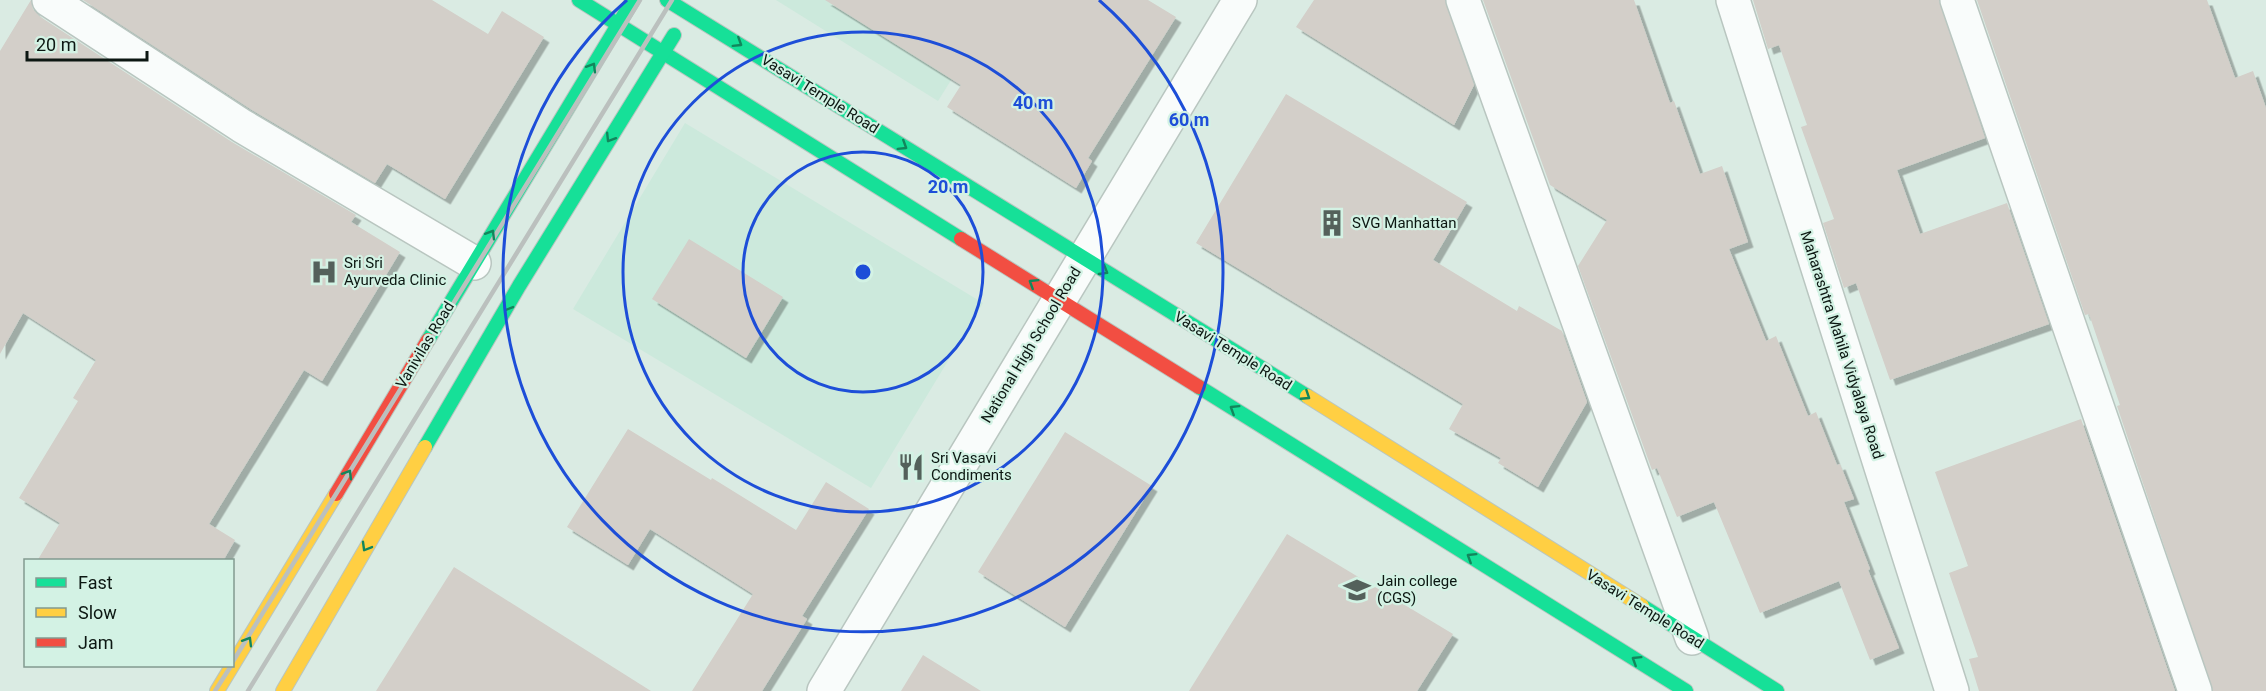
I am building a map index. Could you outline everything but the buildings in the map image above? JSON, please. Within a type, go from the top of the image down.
[{"type":"main road","points":[[579,0],[1058,299],[1432,527],[1686,691]]},
{"type":"main road","name":"Vanivilas Road","points":[[234,663],[633,0]]},
{"type":"main road","name":"Vasavi Temple Road","points":[[667,0],[692,6],[1083,258],[1253,362],[1450,493],[1777,691]]},
{"type":"main road","points":[[283,691],[519,286],[692,6]]},
{"type":"main road","name":"Vanivilas Road","points":[[217,691],[231,667]]},
{"type":"street","points":[[49,0],[242,126],[474,263]]},
{"type":"street","name":"National High School Road","points":[[824,691],[1240,0]]},
{"type":"street","points":[[1463,0],[1692,638]]},
{"type":"street","name":"Maharashtra Mahila Vidyalaya Road","points":[[1733,0],[1952,691]]},
{"type":"street","points":[[1957,0],[2195,691]]},
{"type":"shaded area","points":[[776,0],[1001,0],[938,101]]},
{"type":"shaded area","points":[[685,123],[983,303],[871,488],[573,309]]},
{"type":"railway","points":[[234,660],[640,0]]},
{"type":"railway","points":[[248,691],[672,0]]},
{"type":"railway","points":[[215,691],[230,667]]},
{"type":"traffic: fast","points":[[579,0],[961,239]]},
{"type":"traffic: fast","points":[[428,340],[633,0]]},
{"type":"traffic: fast","points":[[667,0],[1307,396]]},
{"type":"traffic: fast","points":[[425,447],[519,286],[674,35]]},
{"type":"traffic: fast","points":[[1199,387],[1686,691]]},
{"type":"traffic: fast","points":[[1642,606],[1777,691]]},
{"type":"traffic: slow","points":[[1307,396],[1642,606]]},
{"type":"traffic: slow","points":[[283,691],[425,447]]},
{"type":"traffic: slow","points":[[234,663],[336,494]]},
{"type":"traffic: slow","points":[[217,691],[231,667]]},
{"type":"traffic: jam","points":[[961,239],[1199,387]]},
{"type":"traffic: jam","points":[[336,494],[428,340]]},
{"type":"place","name":"SVG Manhattan","points":[[1332,223]]},
{"type":"place","name":"Sri Sri Ayurveda Clinic","points":[[324,272]]},
{"type":"place","name":"Sri Vasavi Condiments","points":[[911,467]]},
{"type":"place","name":"Jain college (CGS)","points":[[1357,590]]}]
